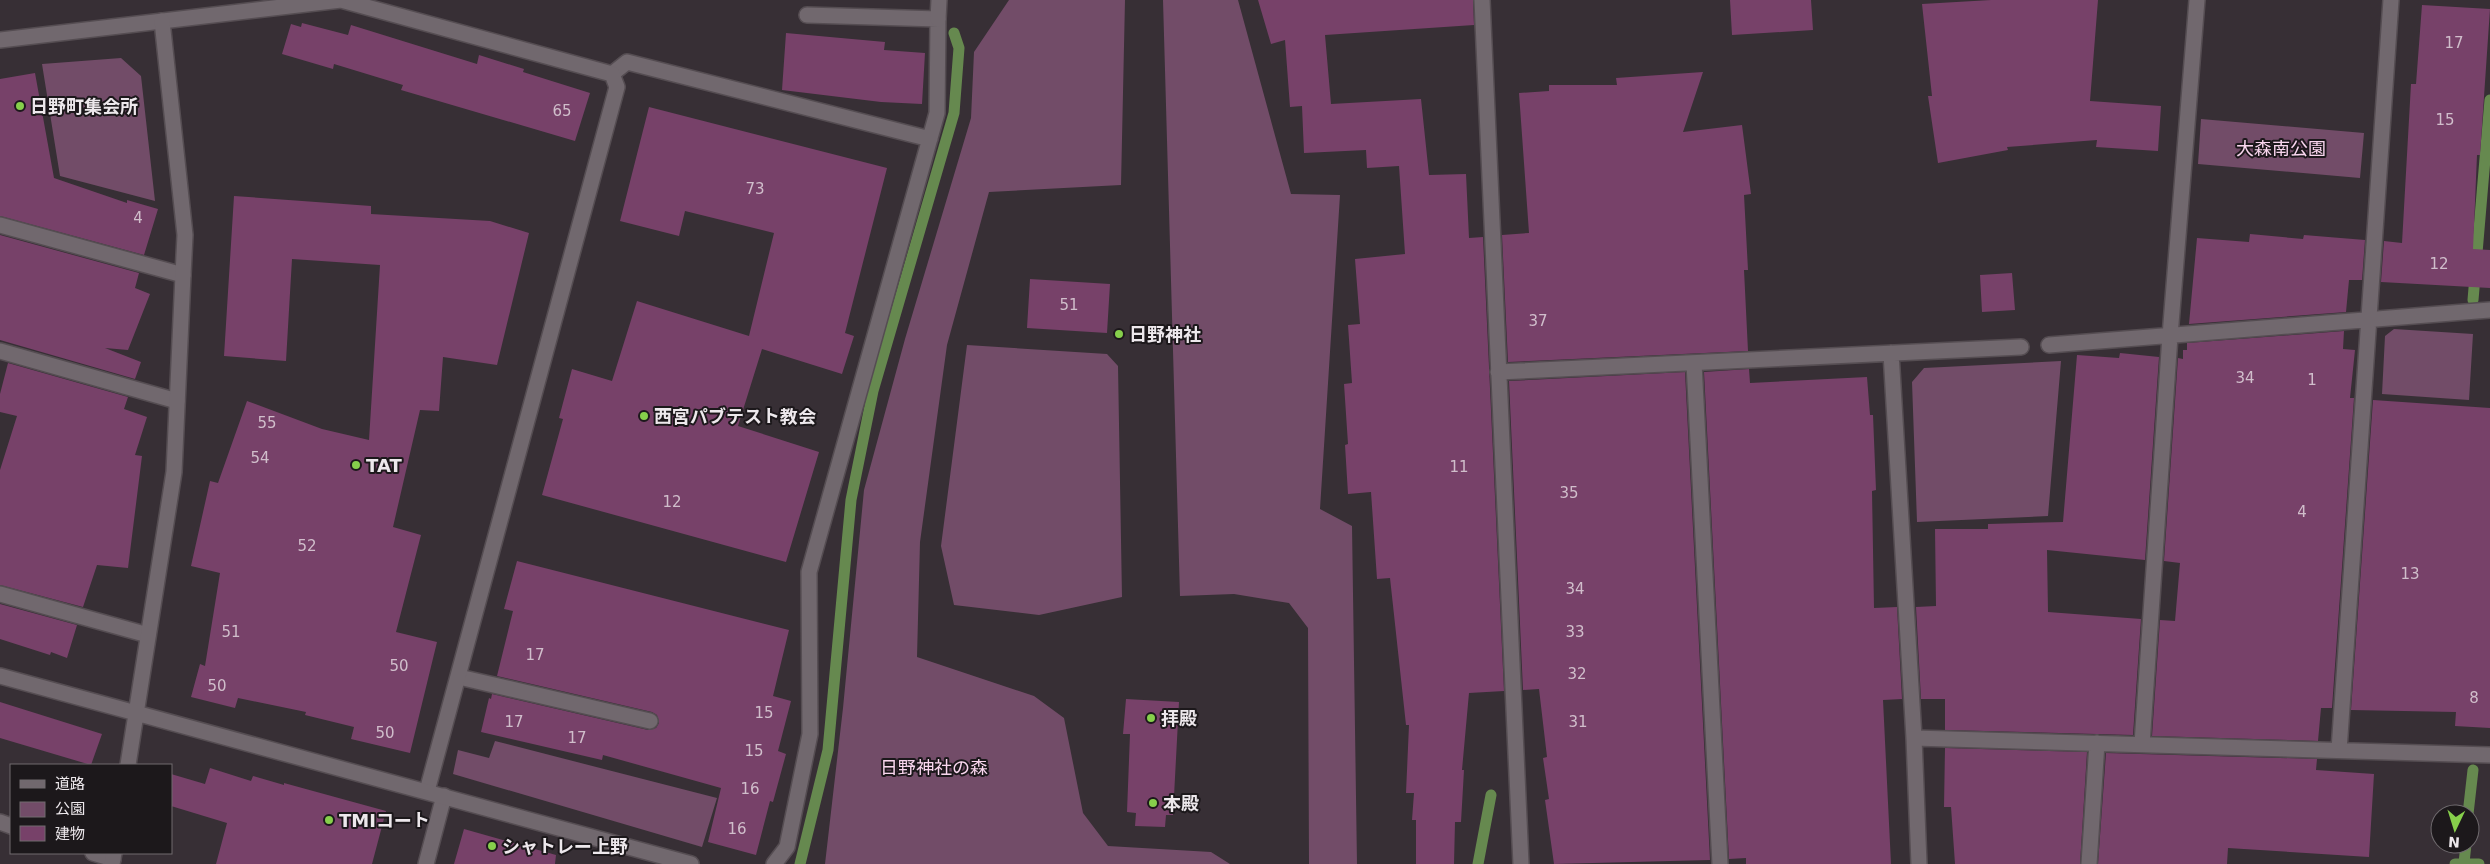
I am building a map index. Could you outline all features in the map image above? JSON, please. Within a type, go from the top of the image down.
[{"type":"street","points":[[0,40],[341,0],[612,74],[618,86],[427,791]]},
{"type":"street","points":[[774,864],[787,847],[810,734],[809,572],[937,114],[939,0]]},
{"type":"street","points":[[1482,0],[1520,864]]},
{"type":"street","points":[[2142,744],[2170,336],[2197,0]]},
{"type":"street","points":[[2338,750],[2391,0]]},
{"type":"street","points":[[807,15],[938,19]]},
{"type":"street","points":[[128,764],[174,472],[185,236],[162,21]]},
{"type":"street","points":[[612,74],[627,62],[930,139]]},
{"type":"street","points":[[0,225],[183,275]]},
{"type":"street","points":[[2049,345],[2490,310]]},
{"type":"street","points":[[1498,372],[2021,347]]},
{"type":"street","points":[[0,351],[177,401]]},
{"type":"street","points":[[1891,353],[1914,738],[1919,864]]},
{"type":"street","points":[[1694,363],[1720,864]]},
{"type":"street","points":[[0,594],[148,635]]},
{"type":"street","points":[[0,676],[691,864]]},
{"type":"street","points":[[459,676],[650,721]]},
{"type":"street","points":[[1914,738],[2490,755]]},
{"type":"street","points":[[2089,864],[2098,743]]},
{"type":"street","points":[[426,864],[444,796]]},
{"type":"street","points":[[97,854],[113,859]]},
{"type":"green space","name":"日野神社の森","points":[[1009,0],[1125,0],[1121,185],[989,192],[947,345],[920,542],[917,657],[1034,696],[1064,718],[1083,813],[1108,846],[1211,852],[1230,864],[825,864],[843,708],[864,490],[905,339],[971,118],[974,52]]},
{"type":"green space","points":[[1163,0],[1238,0],[1291,194],[1340,195],[1320,509],[1352,526],[1357,864],[1309,864],[1308,628],[1289,603],[1234,594],[1180,596]]},
{"type":"green space","points":[[121,58],[141,76],[155,201],[60,176],[42,64]]},
{"type":"green space","name":"大森南公園","points":[[2201,119],[2364,133],[2360,178],[2198,164]]},
{"type":"green space","points":[[2394,329],[2473,334],[2469,400],[2382,394],[2385,336]]},
{"type":"green space","points":[[967,345],[1107,354],[1118,366],[1122,597],[1039,615],[954,605],[941,546]]},
{"type":"green space","points":[[2061,361],[2048,516],[1917,522],[1912,382],[1924,368]]},
{"type":"green space","points":[[495,741],[717,798],[702,847],[453,774],[458,750],[489,758]]},
{"type":"building","points":[[1258,0],[1473,0],[1474,25],[1325,35],[1331,104],[1421,99],[1429,175],[1466,174],[1469,238],[1483,237],[1504,691],[1469,693],[1462,770],[1464,770],[1461,822],[1455,822],[1454,864],[1416,864],[1416,820],[1412,820],[1414,793],[1406,793],[1409,725],[1406,725],[1390,578],[1377,579],[1371,492],[1348,494],[1345,445],[1348,444],[1344,384],[1352,383],[1348,325],[1360,324],[1355,259],[1405,254],[1399,166],[1367,168],[1366,150],[1304,153],[1302,106],[1290,107],[1285,40],[1271,44]]},
{"type":"building","points":[[1730,0],[1811,0],[1813,30],[1732,35]]},
{"type":"building","points":[[1991,0],[2098,0],[2090,101],[2161,106],[2158,151],[2096,147],[2097,140],[2007,147],[2008,150],[1938,163],[1928,96],[1932,96],[1922,4]]},
{"type":"building","points":[[2422,5],[2490,9],[2480,155],[2477,155],[2473,249],[2490,250],[2490,288],[2381,282],[2384,241],[2402,243],[2411,84],[2416,84]]},
{"type":"building","points":[[302,23],[348,35],[351,25],[477,64],[479,55],[524,69],[523,72],[590,93],[575,141],[401,90],[403,85],[334,64],[333,69],[282,54],[291,24],[301,27]]},
{"type":"building","points":[[786,33],[885,42],[884,50],[925,53],[922,104],[881,102],[782,90]]},
{"type":"building","points":[[1703,72],[1683,132],[1742,125],[1751,194],[1744,195],[1748,270],[1744,270],[1748,351],[1508,362],[1502,235],[1529,233],[1519,93],[1549,91],[1549,85],[1617,85],[1616,78]]},
{"type":"building","points":[[35,73],[54,178],[127,203],[127,200],[158,209],[144,255],[0,216],[0,79]]},
{"type":"building","points":[[649,107],[887,168],[845,333],[854,336],[842,374],[762,349],[738,426],[819,452],[786,562],[542,495],[563,419],[559,418],[572,369],[612,381],[637,301],[749,336],[774,233],[685,211],[679,236],[620,221]]},
{"type":"building","points":[[234,196],[371,206],[371,214],[490,221],[529,233],[497,365],[443,357],[439,411],[420,410],[393,527],[421,535],[396,632],[437,642],[410,753],[351,739],[354,727],[305,715],[306,712],[238,698],[235,708],[191,697],[200,664],[205,666],[220,573],[191,566],[210,481],[218,483],[247,401],[322,429],[369,440],[380,265],[292,259],[286,361],[224,356]]},
{"type":"building","points":[[2250,234],[2303,239],[2304,235],[2365,240],[2362,280],[2349,280],[2346,312],[2189,324],[2197,238],[2249,242]]},
{"type":"building","points":[[0,235],[139,273],[135,288],[150,294],[128,350],[105,348],[141,362],[135,379],[0,340]]},
{"type":"building","points":[[2012,273],[2015,310],[1982,312],[1980,275]]},
{"type":"building","points":[[1030,279],[1110,284],[1107,333],[1027,328]]},
{"type":"building","points":[[2344,331],[2343,349],[2355,350],[2350,398],[2354,398],[2332,708],[2321,708],[2318,741],[2152,736],[2160,620],[2175,621],[2180,563],[2164,561],[2178,358],[2183,359],[2183,350],[2187,350],[2187,343]]},
{"type":"building","points":[[2120,353],[2159,357],[2145,560],[2047,550],[2048,612],[2141,619],[2133,735],[1945,730],[1945,699],[1921,699],[1916,607],[1936,606],[1935,529],[1988,529],[1988,524],[2063,522],[2077,355],[2119,358]]},
{"type":"building","points":[[8,363],[128,397],[124,409],[147,417],[135,455],[142,456],[128,568],[97,565],[83,607],[0,585],[0,470],[17,416],[0,412],[0,394]]},
{"type":"building","points":[[1749,369],[1750,383],[1867,377],[1870,415],[1873,415],[1876,490],[1872,491],[1874,608],[1897,607],[1902,699],[1883,700],[1891,864],[1746,864],[1746,858],[1729,859],[1704,372]]},
{"type":"building","points":[[1685,372],[1710,860],[1554,864],[1545,800],[1549,799],[1543,758],[1547,757],[1539,689],[1523,690],[1509,381]]},
{"type":"building","points":[[2373,400],[2490,408],[2490,728],[2455,726],[2456,712],[2351,710]]},
{"type":"building","points":[[517,561],[789,630],[773,696],[791,701],[778,751],[786,754],[773,802],[770,801],[756,855],[708,842],[721,788],[603,755],[602,760],[481,732],[489,698],[491,699],[492,694],[648,730],[656,728],[659,723],[657,715],[652,712],[497,676],[513,611],[504,609]]},
{"type":"building","points":[[0,604],[77,625],[67,658],[51,652],[50,655],[0,639]]},
{"type":"building","points":[[1126,699],[1179,702],[1173,815],[1166,815],[1165,827],[1135,826],[1136,813],[1127,812],[1130,734],[1123,734]]},
{"type":"building","points":[[0,702],[102,734],[91,764],[0,738]]},
{"type":"building","points":[[1945,748],[2087,752],[2080,864],[1955,864],[1951,807],[1944,807]]},
{"type":"building","points":[[2106,753],[2317,759],[2316,770],[2374,774],[2369,857],[2228,848],[2227,864],[2098,864]]},
{"type":"building","points":[[210,768],[251,781],[253,776],[284,785],[284,783],[386,811],[372,864],[216,864],[227,823],[172,806],[172,774],[205,784]]},
{"type":"building","name":"シャトレー上野","points":[[464,829],[556,855],[555,864],[454,864]]},
{"type":"waterway","points":[[800,864],[828,750],[851,500],[873,391],[954,113],[959,48],[954,33]]},
{"type":"waterway","points":[[2473,300],[2490,100]]},
{"type":"waterway","points":[[2469,804],[2473,770]]},
{"type":"waterway","points":[[1478,864],[1491,795]]},
{"type":"waterway","points":[[2464,863],[2465,854]]},
{"type":"waterway","points":[[2455,864],[2479,864]]},
{"type":"place","name":"日野町集会所","points":[[20,106]]},
{"type":"place","name":"日野神社","points":[[1119,334]]},
{"type":"place","name":"西宮パブテスト教会","points":[[644,416]]},
{"type":"place","name":"TAT","points":[[356,465]]},
{"type":"place","name":"拝殿","points":[[1151,718]]},
{"type":"place","name":"本殿","points":[[1153,803]]},
{"type":"place","name":"TMIコート","points":[[329,820]]},
{"type":"place","name":"シャトレー上野","points":[[492,846]]}]
